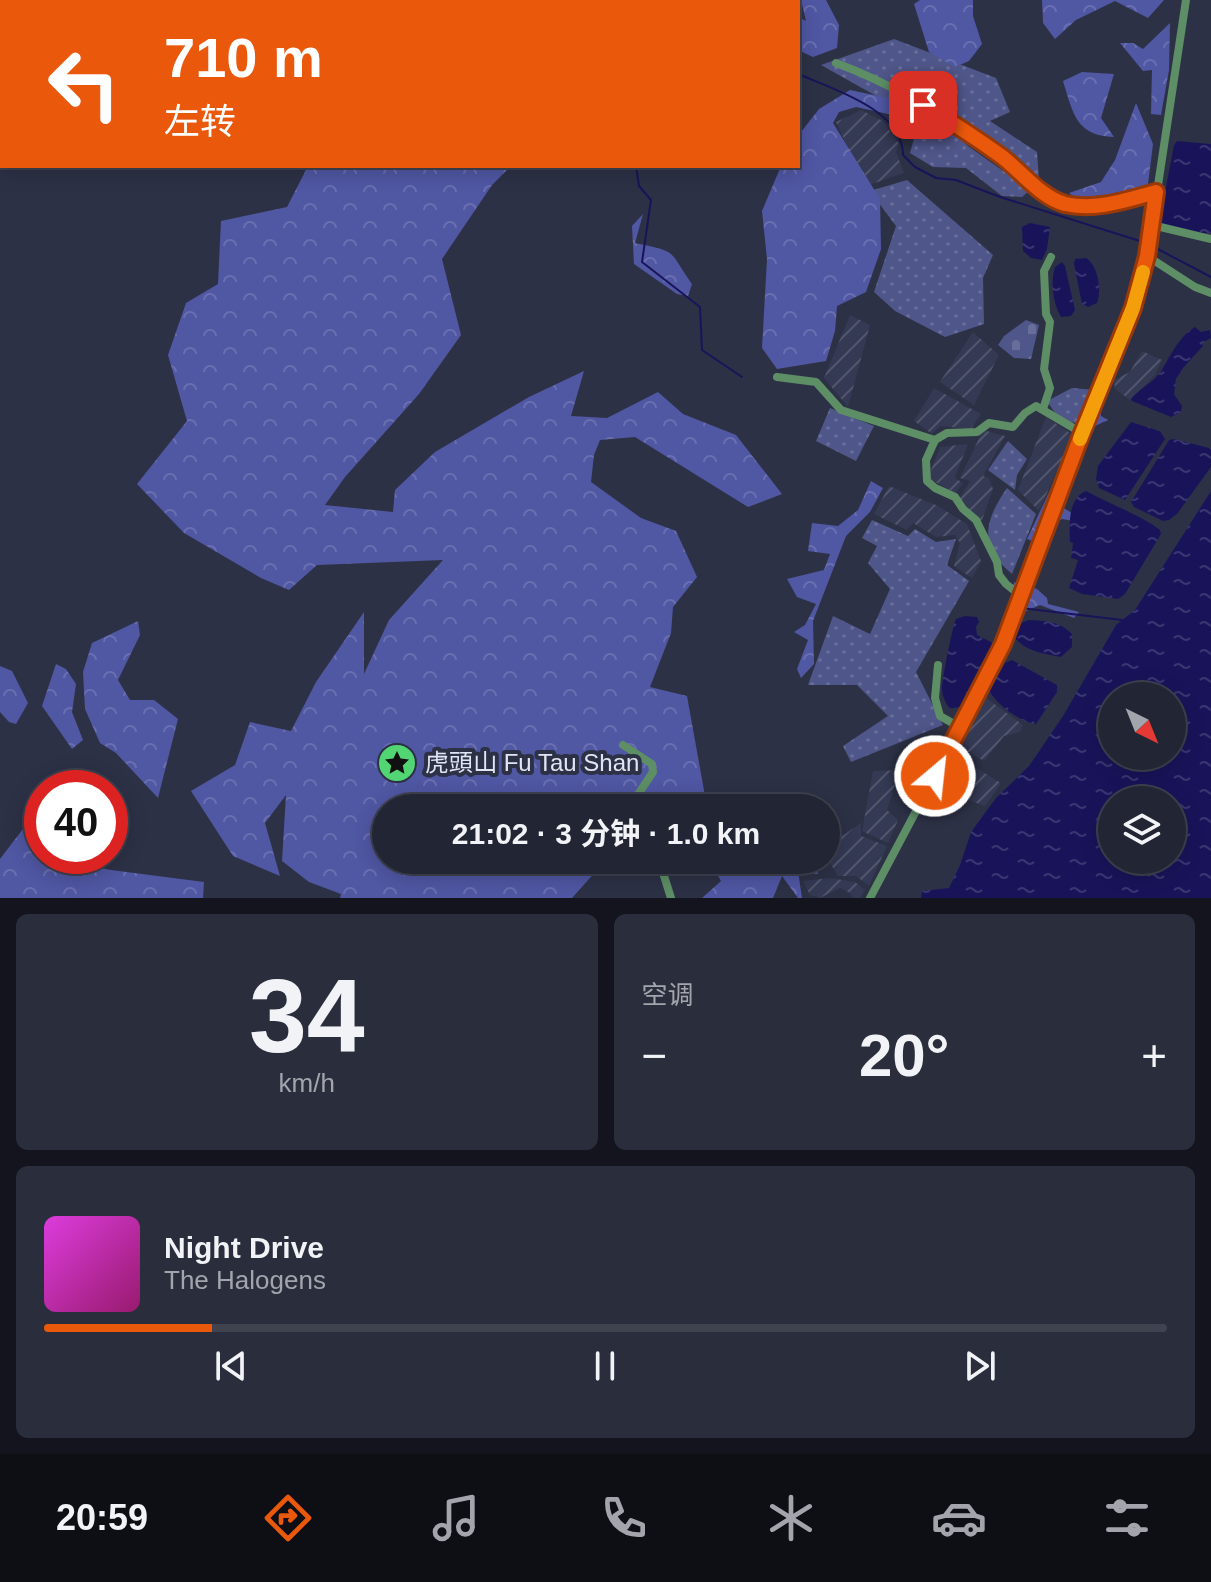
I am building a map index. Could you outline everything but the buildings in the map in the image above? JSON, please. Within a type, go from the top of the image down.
[{"type":"street","points":[[870,898],[995,662],[1133,308],[1147,256],[1186,0]]},
{"type":"street","points":[[836,63],[893,87],[960,127],[1056,201],[1092,206],[1119,203],[1156,192]]},
{"type":"street","points":[[1152,225],[1211,239]]},
{"type":"street","points":[[1147,256],[1195,287],[1211,293]]},
{"type":"street","points":[[1043,409],[1050,388],[1044,369],[1050,322],[1046,314],[1044,271],[1051,257]]},
{"type":"street","points":[[777,377],[816,382],[841,410],[935,440]]},
{"type":"street","points":[[1021,596],[999,575],[997,562],[976,520],[955,497],[927,481],[926,460],[935,440],[947,433],[977,432],[989,423],[1013,427],[1036,406],[1082,433]]},
{"type":"street","points":[[938,665],[935,698],[940,716],[961,728]]},
{"type":"street","points":[[623,745],[652,764],[653,772],[638,794]]},
{"type":"street","points":[[663,874],[671,898]]},
{"type":"shaded area","points":[[861,110],[883,121],[899,144],[896,152],[904,173],[866,186],[836,122]]},
{"type":"shaded area","points":[[850,315],[870,325],[848,407],[824,378]]},
{"type":"shaded area","points":[[973,332],[999,355],[974,405],[940,382]]},
{"type":"shaded area","points":[[1142,351],[1162,360],[1155,375],[1130,400],[1115,389],[1114,380],[1130,372]]},
{"type":"shaded area","points":[[934,388],[981,414],[971,429],[940,426],[932,434],[914,421]]},
{"type":"shaded area","points":[[1046,417],[1073,435],[1039,511],[1018,490]]},
{"type":"shaded area","points":[[983,430],[1005,436],[983,476],[989,478],[993,489],[981,523],[959,499],[970,481],[960,478]]},
{"type":"shaded area","points":[[968,444],[955,477],[963,484],[955,493],[928,478],[940,447]]},
{"type":"shaded area","points":[[889,486],[936,505],[967,524],[981,561],[972,578],[954,566],[960,543],[955,535],[936,537],[913,523],[907,530],[874,514]]},
{"type":"shaded area","points":[[985,697],[1023,725],[1020,732],[1004,736],[984,761],[958,746]]},
{"type":"shaded area","points":[[953,754],[1001,783],[985,806],[938,789]]},
{"type":"shaded area","points":[[899,770],[887,810],[898,820],[888,843],[862,831],[873,771]]},
{"type":"shaded area","points":[[861,823],[861,836],[887,846],[869,886],[856,876],[837,874],[840,874],[840,838]]},
{"type":"shaded area","points":[[830,878],[855,882],[865,890],[860,898],[853,898],[840,888],[820,898],[810,895],[803,881]]},
{"type":"green space","points":[[801,0],[826,0],[839,25],[837,48],[813,57],[800,51],[800,18],[806,21]]},
{"type":"green space","points":[[920,0],[973,0],[973,16],[982,44],[969,61],[955,67],[929,52],[914,4]]},
{"type":"green space","points":[[1042,0],[1164,0],[1148,18],[1115,1],[1076,20],[1055,39],[1043,23]]},
{"type":"green space","points":[[1170,23],[1169,70],[1161,115],[1151,114],[1152,70],[1143,71],[1120,43],[1133,43],[1143,49]]},
{"type":"green space","points":[[894,39],[996,78],[1010,112],[990,121],[1037,152],[1039,180],[953,114],[921,101],[903,111],[821,65]]},
{"type":"green space","points":[[1082,72],[1114,74],[1101,118],[1114,137],[1091,132],[1074,113],[1063,81]]},
{"type":"green space","points":[[850,90],[888,98],[893,115],[856,107],[839,112],[833,123],[880,199],[881,249],[866,292],[837,306],[835,331],[826,361],[777,369],[762,348],[767,259],[762,211],[780,168],[800,168],[800,133],[819,109]]},
{"type":"green space","points":[[1136,103],[1153,144],[1148,184],[1124,195],[1082,202],[1069,193],[1101,182],[1115,160]]},
{"type":"green space","points":[[918,109],[951,129],[968,146],[1030,190],[1022,197],[1002,196],[966,168],[933,167],[910,153],[918,124],[912,118]]},
{"type":"green space","points":[[307,168],[509,168],[492,185],[442,259],[461,335],[419,394],[345,477],[325,505],[393,512],[395,490],[435,452],[529,397],[584,371],[571,416],[607,418],[658,392],[683,414],[736,435],[782,494],[748,507],[635,437],[600,440],[594,455],[591,482],[641,518],[676,531],[697,577],[673,607],[671,633],[650,687],[687,696],[705,794],[372,794],[372,874],[593,874],[572,898],[340,898],[341,894],[309,882],[282,861],[286,795],[265,823],[280,876],[233,856],[191,791],[235,765],[250,722],[291,731],[316,682],[364,612],[364,674],[389,620],[443,560],[317,565],[289,590],[261,578],[184,533],[137,484],[187,421],[168,355],[186,303],[218,284],[221,221],[287,207]]},
{"type":"green space","points":[[907,180],[993,255],[983,278],[984,324],[945,337],[895,311],[874,292],[896,226],[870,191]]},
{"type":"green space","points":[[643,214],[635,243],[659,248],[675,258],[692,284],[688,296],[677,294],[634,264],[632,226]]},
{"type":"green space","points":[[1026,320],[1039,325],[1031,359],[1014,358],[998,345],[1004,336]]},
{"type":"green space","points":[[1072,388],[1096,390],[1083,425],[1059,419],[1047,401]]},
{"type":"green space","points":[[1100,403],[1101,416],[1108,420],[1095,426],[1059,505],[1075,515],[1074,521],[1062,519],[1053,523],[1048,538],[1041,544],[1027,539],[1075,437],[1085,434]]},
{"type":"green space","points":[[830,408],[874,426],[856,461],[816,441]]},
{"type":"green space","points":[[1008,441],[1027,459],[1017,475],[1015,490],[988,470]]},
{"type":"green space","points":[[871,481],[883,488],[870,512],[846,536],[813,621],[814,664],[801,678],[797,669],[808,640],[794,632],[805,625],[816,604],[797,597],[787,579],[824,570],[830,554],[808,551],[812,523],[838,526],[858,510]]},
{"type":"green space","points":[[1007,488],[1036,514],[1012,574],[994,555],[988,537],[993,511]]},
{"type":"green space","points":[[872,520],[908,536],[915,529],[936,542],[956,539],[947,565],[969,581],[916,672],[943,725],[851,762],[843,746],[888,716],[857,685],[808,685],[833,616],[870,634],[890,589],[868,563],[877,546],[862,538]]},
{"type":"green space","points":[[1015,582],[1037,589],[1047,598],[1048,604],[1079,612],[1074,618],[1040,605],[1024,612],[1019,609],[1023,589],[1012,587]]},
{"type":"green space","points":[[138,621],[140,635],[118,680],[130,700],[154,700],[178,719],[158,798],[116,753],[100,743],[85,709],[83,672],[92,643]]},
{"type":"green space","points":[[56,664],[66,669],[76,684],[72,712],[83,740],[72,749],[42,706]]},
{"type":"green space","points":[[0,666],[12,671],[28,703],[16,724],[9,722],[0,712]]},
{"type":"green space","points":[[24,828],[24,874],[128,872],[204,882],[203,898],[0,898],[0,859]]},
{"type":"green space","points":[[717,874],[798,874],[802,898],[798,898],[782,876],[773,898],[702,898],[721,881]]},
{"type":"water","points":[[1177,141],[1211,144],[1211,233],[1198,233],[1159,223]]},
{"type":"water","points":[[1030,223],[1050,227],[1042,260],[1031,258],[1023,251],[1022,227]]},
{"type":"water","points":[[1086,258],[1096,272],[1099,285],[1097,303],[1088,307],[1082,304],[1074,264],[1075,259]]},
{"type":"water","points":[[1062,262],[1075,310],[1071,316],[1061,317],[1054,299],[1053,279],[1055,267]]},
{"type":"water","points":[[1195,327],[1201,332],[1210,330],[1211,338],[1202,343],[1203,346],[1176,379],[1174,394],[1182,406],[1181,412],[1171,417],[1132,401],[1134,395],[1160,373],[1179,342]]},
{"type":"water","points":[[1131,422],[1160,431],[1165,439],[1125,500],[1099,488],[1096,479],[1098,466]]},
{"type":"water","points":[[1169,440],[1209,448],[1211,467],[1177,514],[1163,521],[1134,507],[1131,502]]},
{"type":"water","points":[[1086,491],[1160,530],[1161,534],[1125,594],[1118,599],[1082,594],[1069,588],[1078,560],[1071,558],[1071,513],[1076,500]]},
{"type":"water","points":[[1211,491],[1211,898],[921,898],[922,891],[949,888],[971,832],[996,798],[1029,766],[1063,716],[1116,625],[1135,610]]},
{"type":"water","points":[[977,617],[977,635],[994,647],[972,696],[958,708],[949,708],[942,692],[945,666],[956,619]]},
{"type":"water","points":[[1029,620],[1062,626],[1072,634],[1072,647],[1061,657],[1027,648],[1012,633],[1018,624]]},
{"type":"water","points":[[1012,660],[1057,685],[1057,692],[1036,724],[1010,712],[989,690],[1005,663]]},
{"type":"waterway","points":[[800,75],[847,94],[879,114],[892,125],[900,139],[903,155],[915,167],[936,178],[956,180],[1143,242]]},
{"type":"waterway","points":[[636,168],[639,186],[651,200],[642,262],[700,307],[702,350],[742,377]]},
{"type":"waterway","points":[[1152,246],[1211,277]]},
{"type":"waterway","points":[[1021,608],[1122,620]]},
{"type":"slow traffic","points":[[1080,439],[1137,298],[1143,272]]},
{"type":"place","name":"虎頭山 Fu Tau Shan","points":[[397,763]]},
{"type":"route","points":[[923,105],[1004,158],[1056,201],[1092,206],[1119,203],[1156,192],[1147,256],[1137,298],[1082,433],[1003,644],[935,776]]}]
